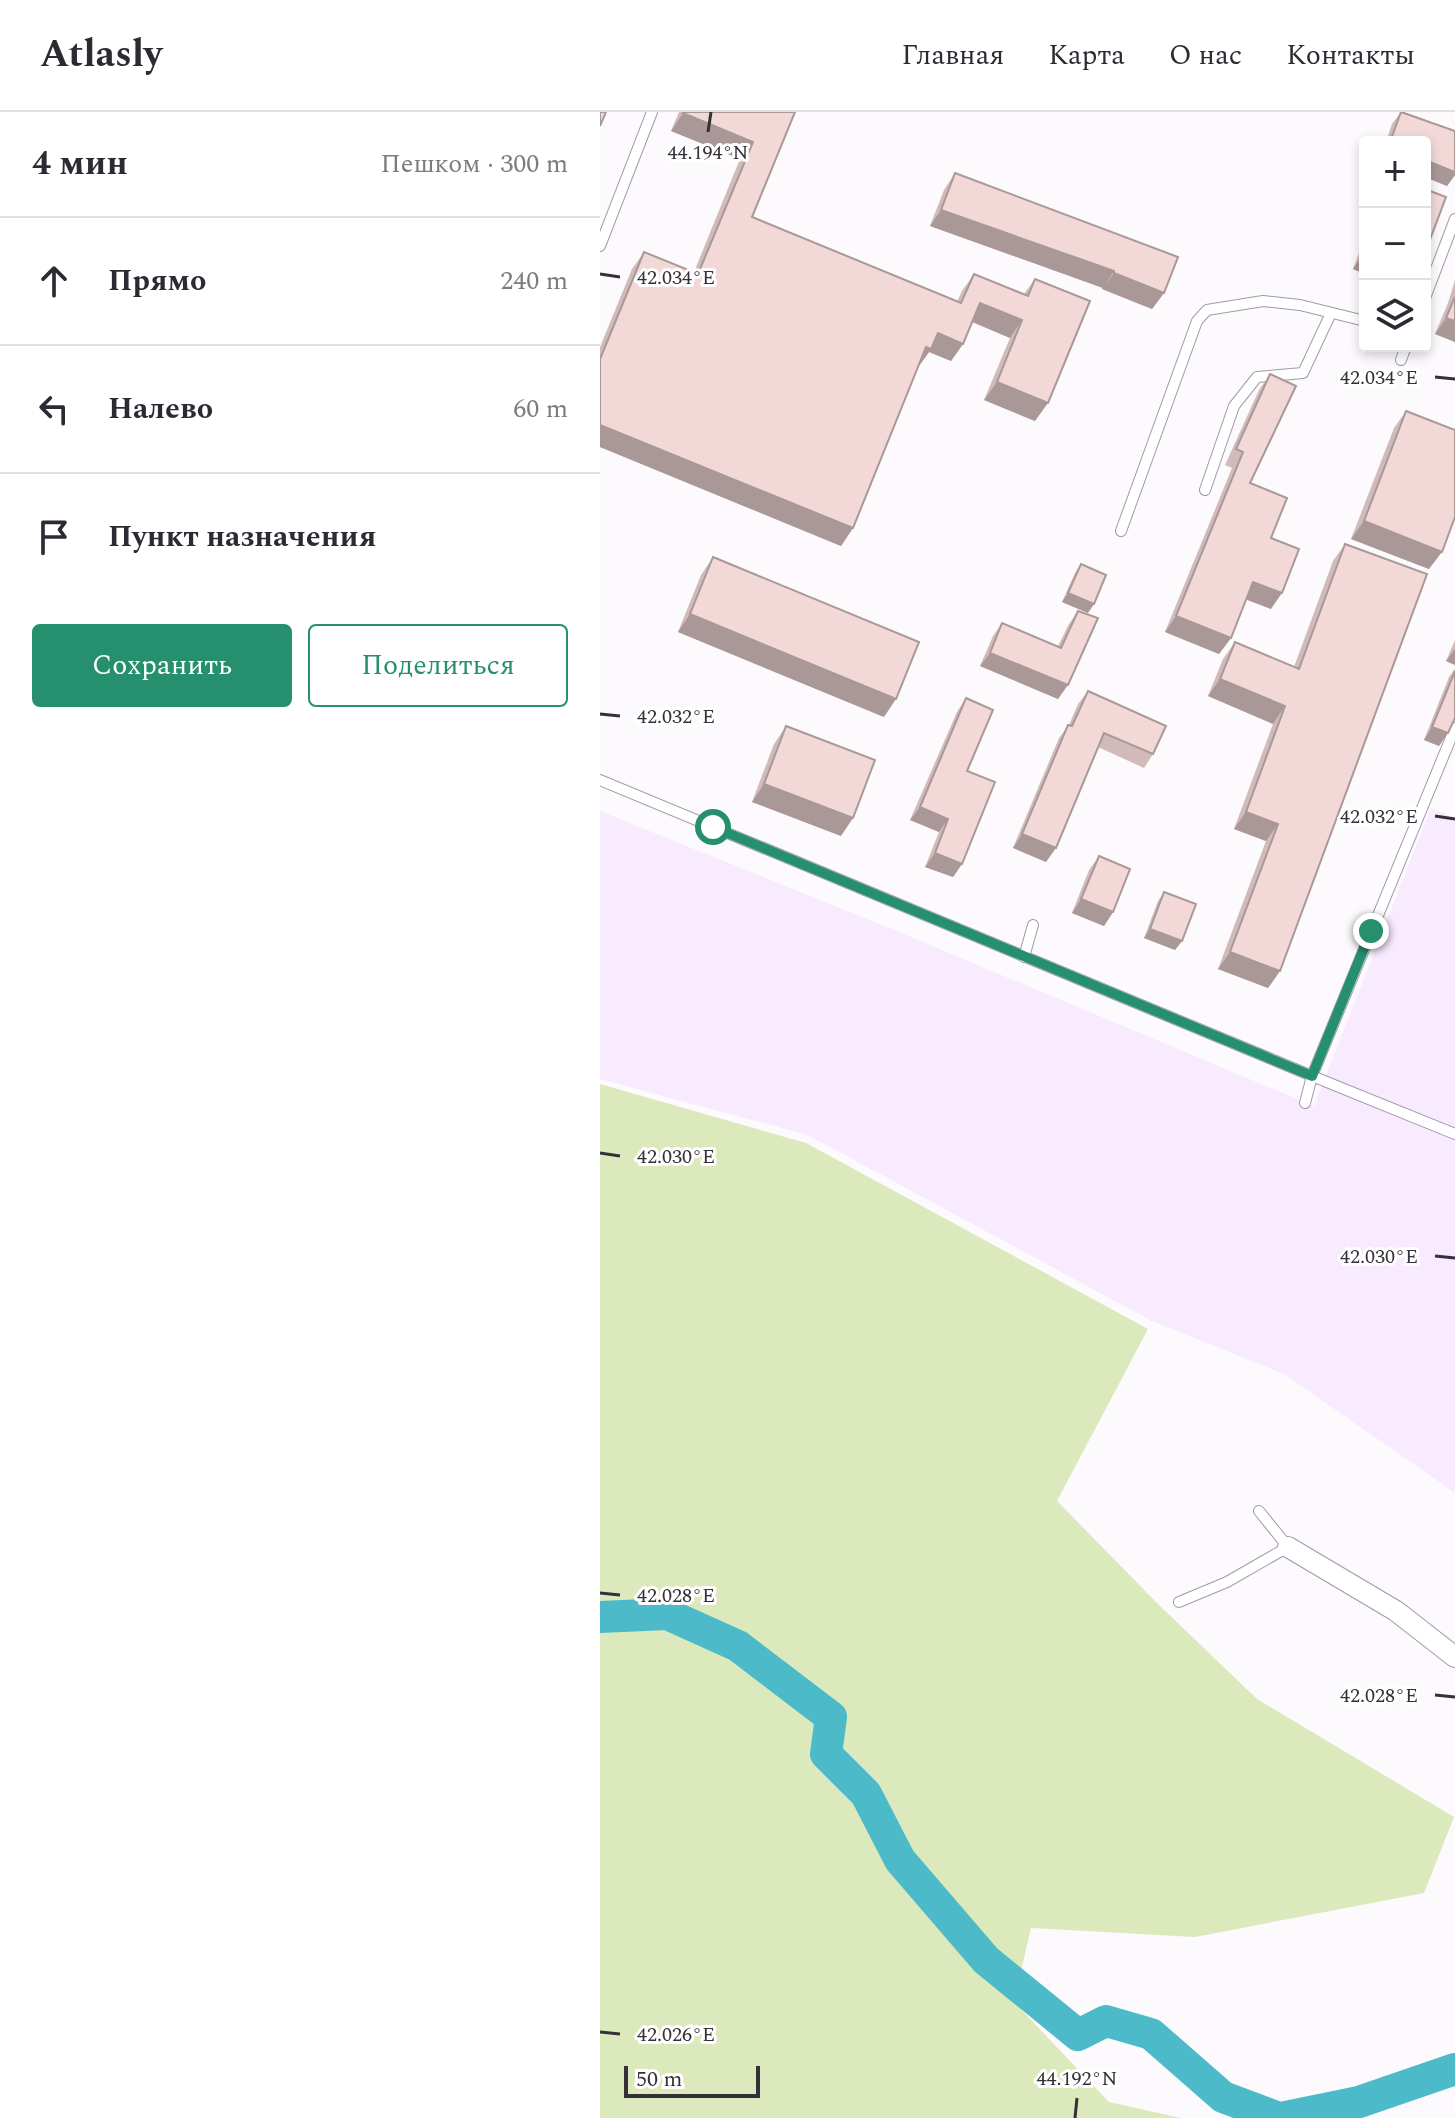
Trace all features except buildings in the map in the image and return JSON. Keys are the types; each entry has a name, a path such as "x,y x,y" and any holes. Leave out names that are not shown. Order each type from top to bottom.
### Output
{"street":[{"path":"1288,1547 1396,1611 1455,1657"}],"lane":[{"path":"600,246 652,112"},
{"path":"1431,282 1455,219"},
{"path":"1121,531 1197,321 1207,310 1263,301 1300,305 1359,320"},
{"path":"1205,490 1234,406 1257,377 1303,373 1331,313"},
{"path":"1401,360 1404,352"},
{"path":"1305,1103 1312,1076 1455,728"},
{"path":"600,780 1455,1134"},
{"path":"1024,957 1033,925"},
{"path":"1179,1602 1227,1582 1288,1547 1259,1511"}],"shaded area":[{"path":"1431,808 1455,818 1455,1493 1284,1374 1152,1321 808,1135 600,1079 600,811 1314,1106"}],"green space":[{"path":"600,1084 806,1143 1148,1329 1057,1501 1257,1699 1454,1817 1424,1893 1195,1937 1031,1928 1014,2002 1109,2102 1181,2118 600,2118"}],"waterway":[{"path":"600,1617 667,1614 738,1646 831,1717 826,1754 866,1794 900,1860 986,1960 1078,2035 1106,2021 1151,2034 1223,2097 1279,2118"},
{"path":"1281,2118 1359,2102 1455,2069"}],"route":[{"path":"713,827 1312,1076 1371,931"}]}
